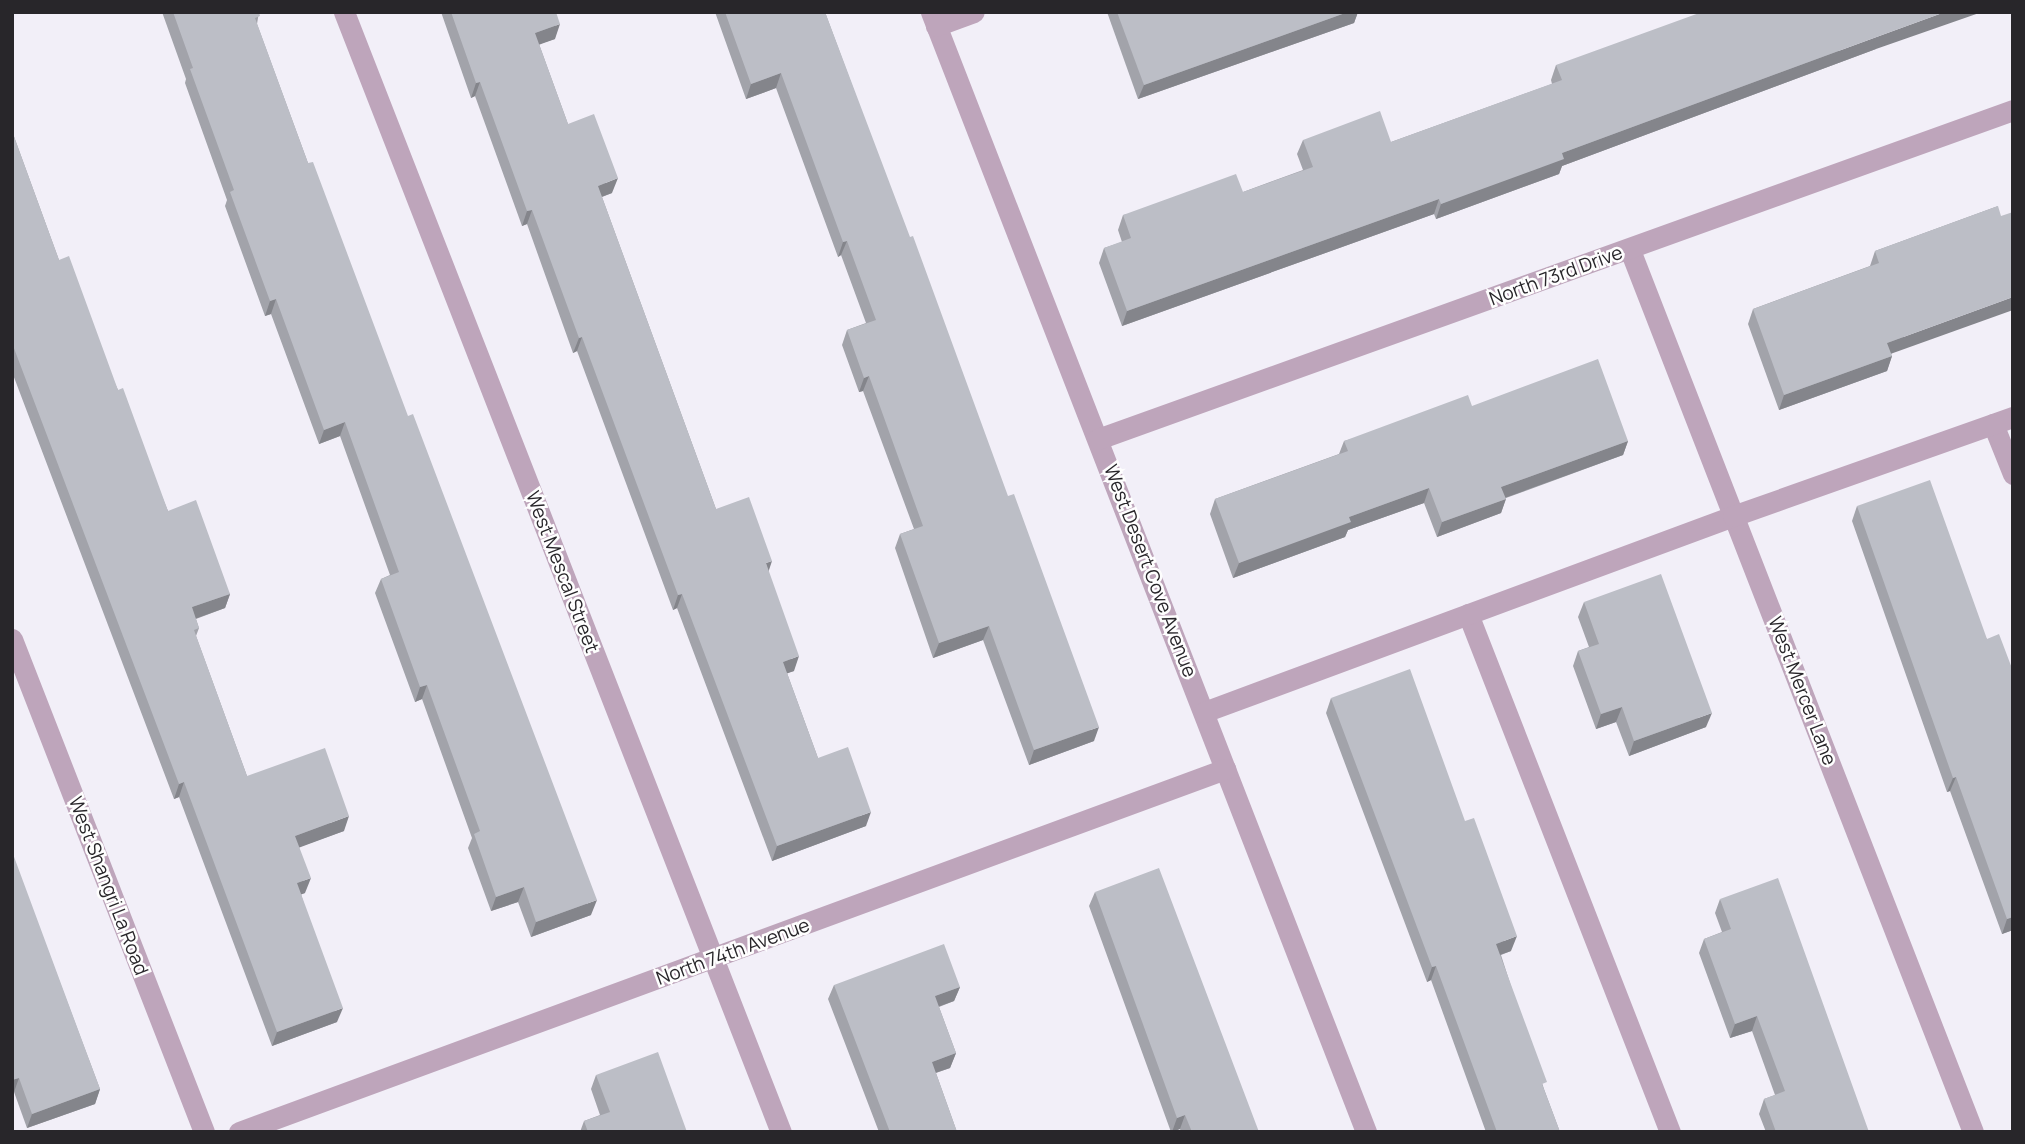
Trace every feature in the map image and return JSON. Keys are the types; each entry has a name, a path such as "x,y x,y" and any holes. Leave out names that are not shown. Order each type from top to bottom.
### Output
{"street":[{"name":"West Mescal Street","path":"344,12 780,1132"},
{"path":"933,19 974,12"},
{"name":"West Desert Cove Avenue","path":"933,19 1205,712 1366,1132"},
{"name":"North 73rd Drive","path":"1098,439 1630,250 2013,110"},
{"name":"West Mercer Lane","path":"1630,250 1973,1132"},
{"path":"1205,712 1733,516 2003,421 2013,474"},
{"path":"1468,614 1670,1132"},
{"name":"West Shangri La Road","path":"12,639 204,1132"},
{"name":"North 74th Avenue","path":"239,1132 713,960 1225,769"}],"building":[{"path":"173,12 259,12 260,16 255,18 308,163 313,162 408,416 413,414 597,900 536,922 524,887 496,897 474,834 480,831 427,685 420,687 381,579 399,572 345,422 324,430 276,299 270,301 230,192 234,190 190,69 193,68"},
{"path":"451,12 556,12 560,24 535,33 568,124 594,114 618,178 598,186 716,509 749,497 772,561 766,563 799,656 783,662 818,758 848,747 871,812 777,846 682,594 678,595 582,337 579,338 532,210 527,211 480,82 476,83"},
{"path":"725,12 825,12 910,237 913,236 1008,496 1014,494 1099,727 1034,750 989,626 939,643 900,534 923,526 869,376 864,378 847,330 876,320 847,241 843,242 781,73 751,84"},
{"path":"1117,12 1348,12 1144,85"},
{"path":"1702,12 1945,12 1562,153 1564,159 1441,204 1439,199 1127,311 1104,248 1131,238 1123,215 1236,174 1243,192 1313,167 1303,140 1380,111 1391,142 1562,80 1556,65"},
{"path":"12,131 59,260 69,256 118,390 123,388 168,511 196,500 230,594 192,607 199,628 194,630 247,776 325,748 349,816 295,836 311,878 297,883 343,1008 277,1032 184,782 179,784 12,343"},
{"path":"1998,206 2001,216 2013,212 2013,297 1887,343 1892,356 1784,395 1753,309 1879,263 1875,251"},
{"path":"1598,359 1628,441 1501,487 1506,499 1442,522 1429,488 1349,517 1351,522 1239,563 1215,499 1348,451 1344,441 1468,395 1472,406"},
{"path":"1930,480 1987,639 1999,634 2013,671 2013,917 2007,919 1956,777 1953,778 1857,506"},
{"path":"1661,574 1712,713 1634,741 1622,707 1601,714 1578,651 1599,644 1584,602"},
{"path":"1410,669 1465,821 1474,818 1517,936 1496,944 1547,1082 1542,1084 1560,1132 1497,1132 1436,966 1432,967 1331,698"},
{"path":"13,854 100,1089 32,1114 19,1078 12,1080"},
{"path":"1159,868 1259,1132 1192,1132 1185,1115 1177,1118 1095,892"},
{"path":"1778,878 1869,1132 1776,1132 1764,1099 1785,1091 1757,1016 1735,1024 1704,939 1731,929 1720,899"},
{"path":"944,944 960,987 935,996 956,1053 932,1062 957,1132 890,1132 834,985"},
{"path":"658,1052 687,1132 588,1132 584,1121 610,1112 596,1075"}]}
